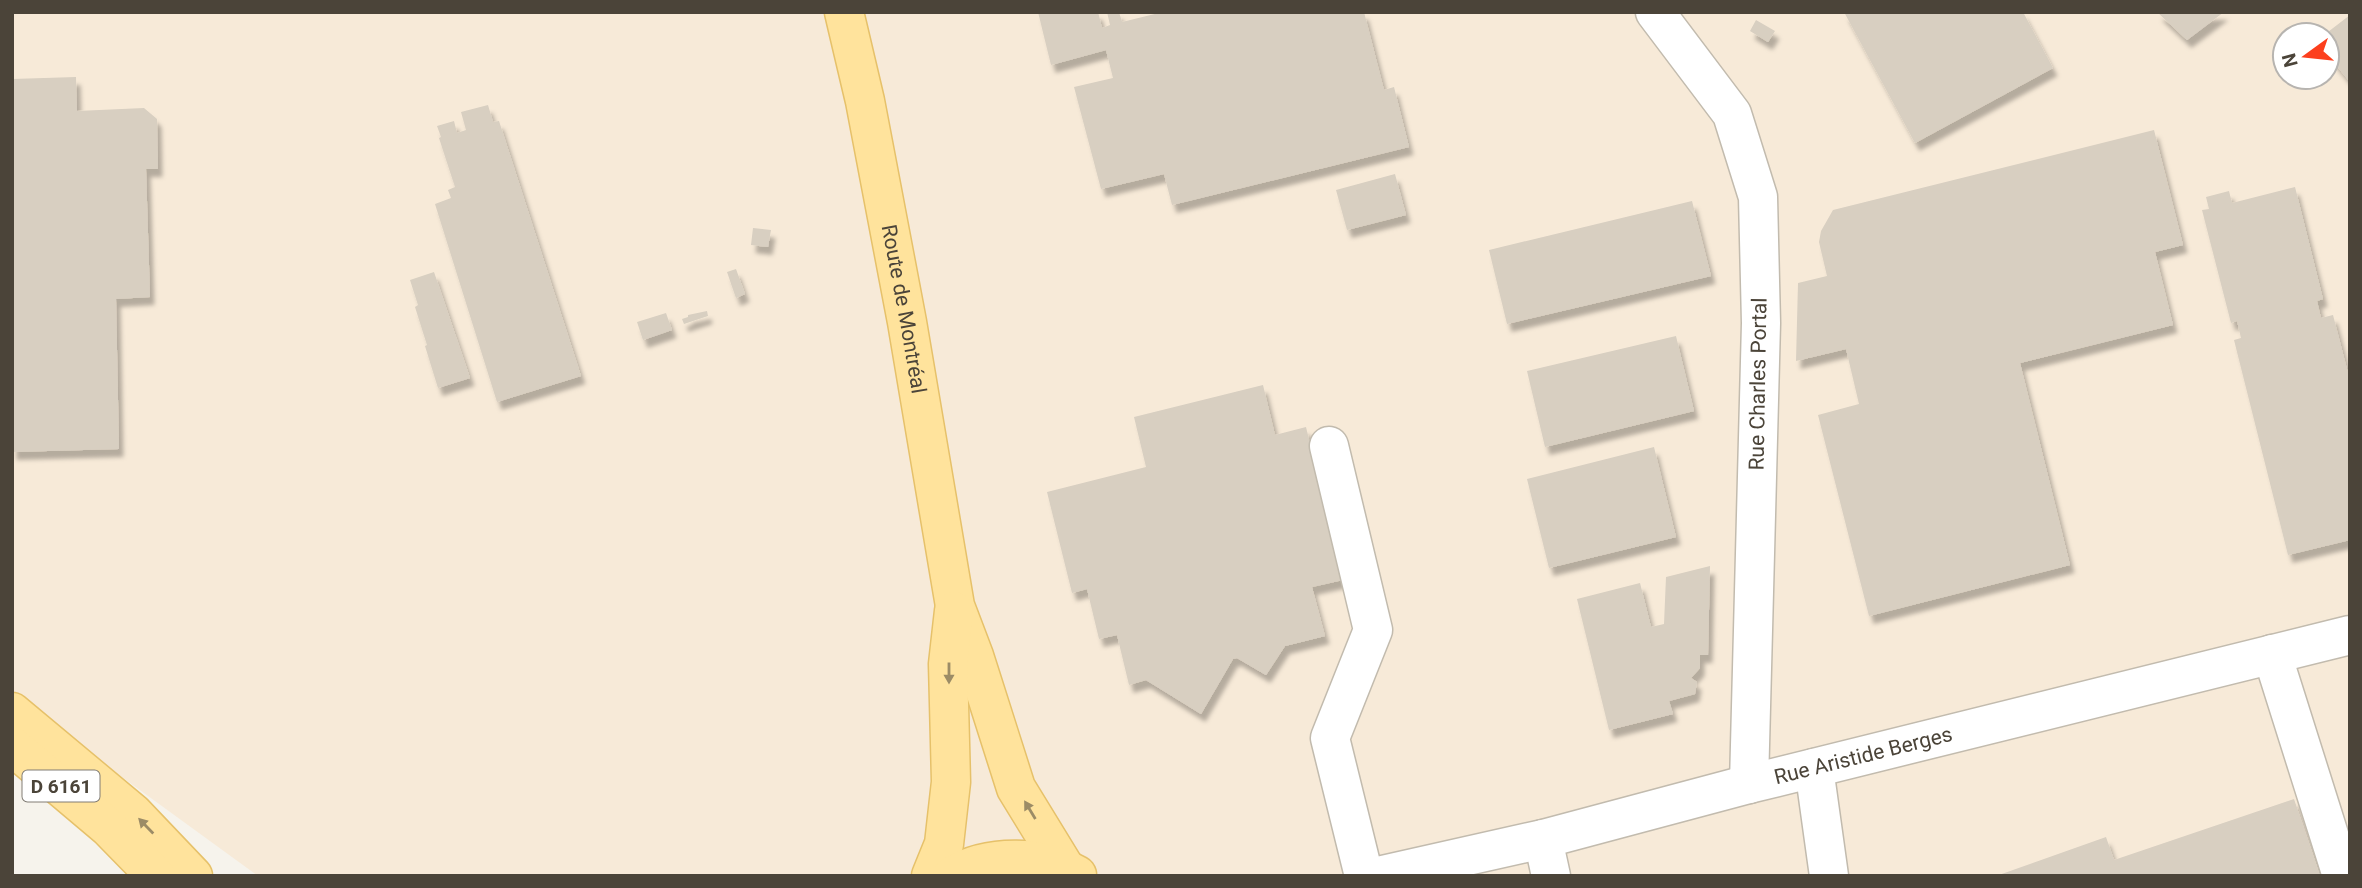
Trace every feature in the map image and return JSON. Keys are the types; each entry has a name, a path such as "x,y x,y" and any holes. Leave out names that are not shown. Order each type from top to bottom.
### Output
{"main road":[{"name":"Route de Montréal","path":"844,12 866,101 905,309 955,606 974,656 1016,788 1072,872"},
{"name":"Route de Montréal","path":"931,876 944,844 951,782 948,664 955,606"},
{"path":"12,712 133,813 193,876"},
{"name":"D 6161","path":"12,749 47,774 108,827 156,876"},
{"path":"952,876 966,867 1016,858 1072,872"}],"street":[{"name":"Rue Charles Portal","path":"1655,12 1732,114 1758,197 1761,323 1749,784"},
{"path":"1328,446 1373,630 1330,738 1364,876"},
{"name":"Rue Aristide Berges","path":"1378,876 1458,867 1543,839 1749,784 2350,635"},
{"path":"2272,654 2342,876"},
{"path":"1814,768 1829,876"},
{"path":"1543,839 1551,876"}],"shaded area":[{"path":"12,12 2350,12 2350,876 258,876 12,697"}],"building":[{"path":"1038,12 1098,12 1102,28 1110,25 1107,12 1119,12 1122,22 1163,12 1364,12 1384,90 1394,87 1409,147 1172,205 1164,174 1101,189 1074,87 1113,78 1106,50 1051,65"},
{"path":"1844,12 2023,12 2053,68 1915,143"},
{"path":"2157,12 2224,12 2187,40"},
{"path":"2350,15 2350,82 2341,71 2341,22"},
{"path":"1756,20 1775,31 1768,42 1750,31"},
{"path":"76,77 77,111 144,108 157,119 158,169 146,169 150,297 116,299 119,449 12,452 12,79"},
{"path":"488,105 493,122 499,121 581,376 497,402 435,204 451,198 448,190 455,187 437,126 454,121 457,133 466,130 461,112"},
{"path":"2154,130 2183,245 2155,252 2173,325 2020,363 2070,565 1869,616 1818,415 1859,404 1846,349 1796,361 1798,283 1827,276 1819,242 1821,231 1833,210"},
{"path":"1395,174 1406,215 1347,230 1336,190"},
{"path":"2295,187 2323,299 2317,301 2321,318 2333,315 2350,381 2350,540 2288,555 2234,340 2241,338 2237,321 2231,323 2202,210 2209,209 2206,197 2229,191 2232,203"},
{"path":"1692,201 1711,276 1507,324 1489,250"},
{"path":"753,228 771,230 768,247 751,245"},
{"path":"736,269 745,294 736,298 727,272"},
{"path":"434,272 470,378 438,388 410,280"},
{"path":"707,311 708,316 684,324 682,319 688,315"},
{"path":"666,313 672,330 643,340 637,322"},
{"path":"1676,336 1694,411 1545,447 1527,371"},
{"path":"1263,385 1275,435 1306,427 1343,580 1312,587 1325,636 1285,646 1266,675 1237,658 1233,659 1201,714 1146,680 1129,685 1117,635 1099,639 1087,589 1072,593 1047,492 1146,467 1134,417"},
{"path":"1654,447 1676,537 1549,568 1527,479"},
{"path":"1710,566 1708,655 1700,655 1700,668 1691,678 1697,682 1695,694 1669,701 1673,714 1609,730 1577,599 1640,583 1651,627 1664,624 1666,577"},
{"path":"2294,799 2320,876 1996,876 2106,837 2114,860"}]}
